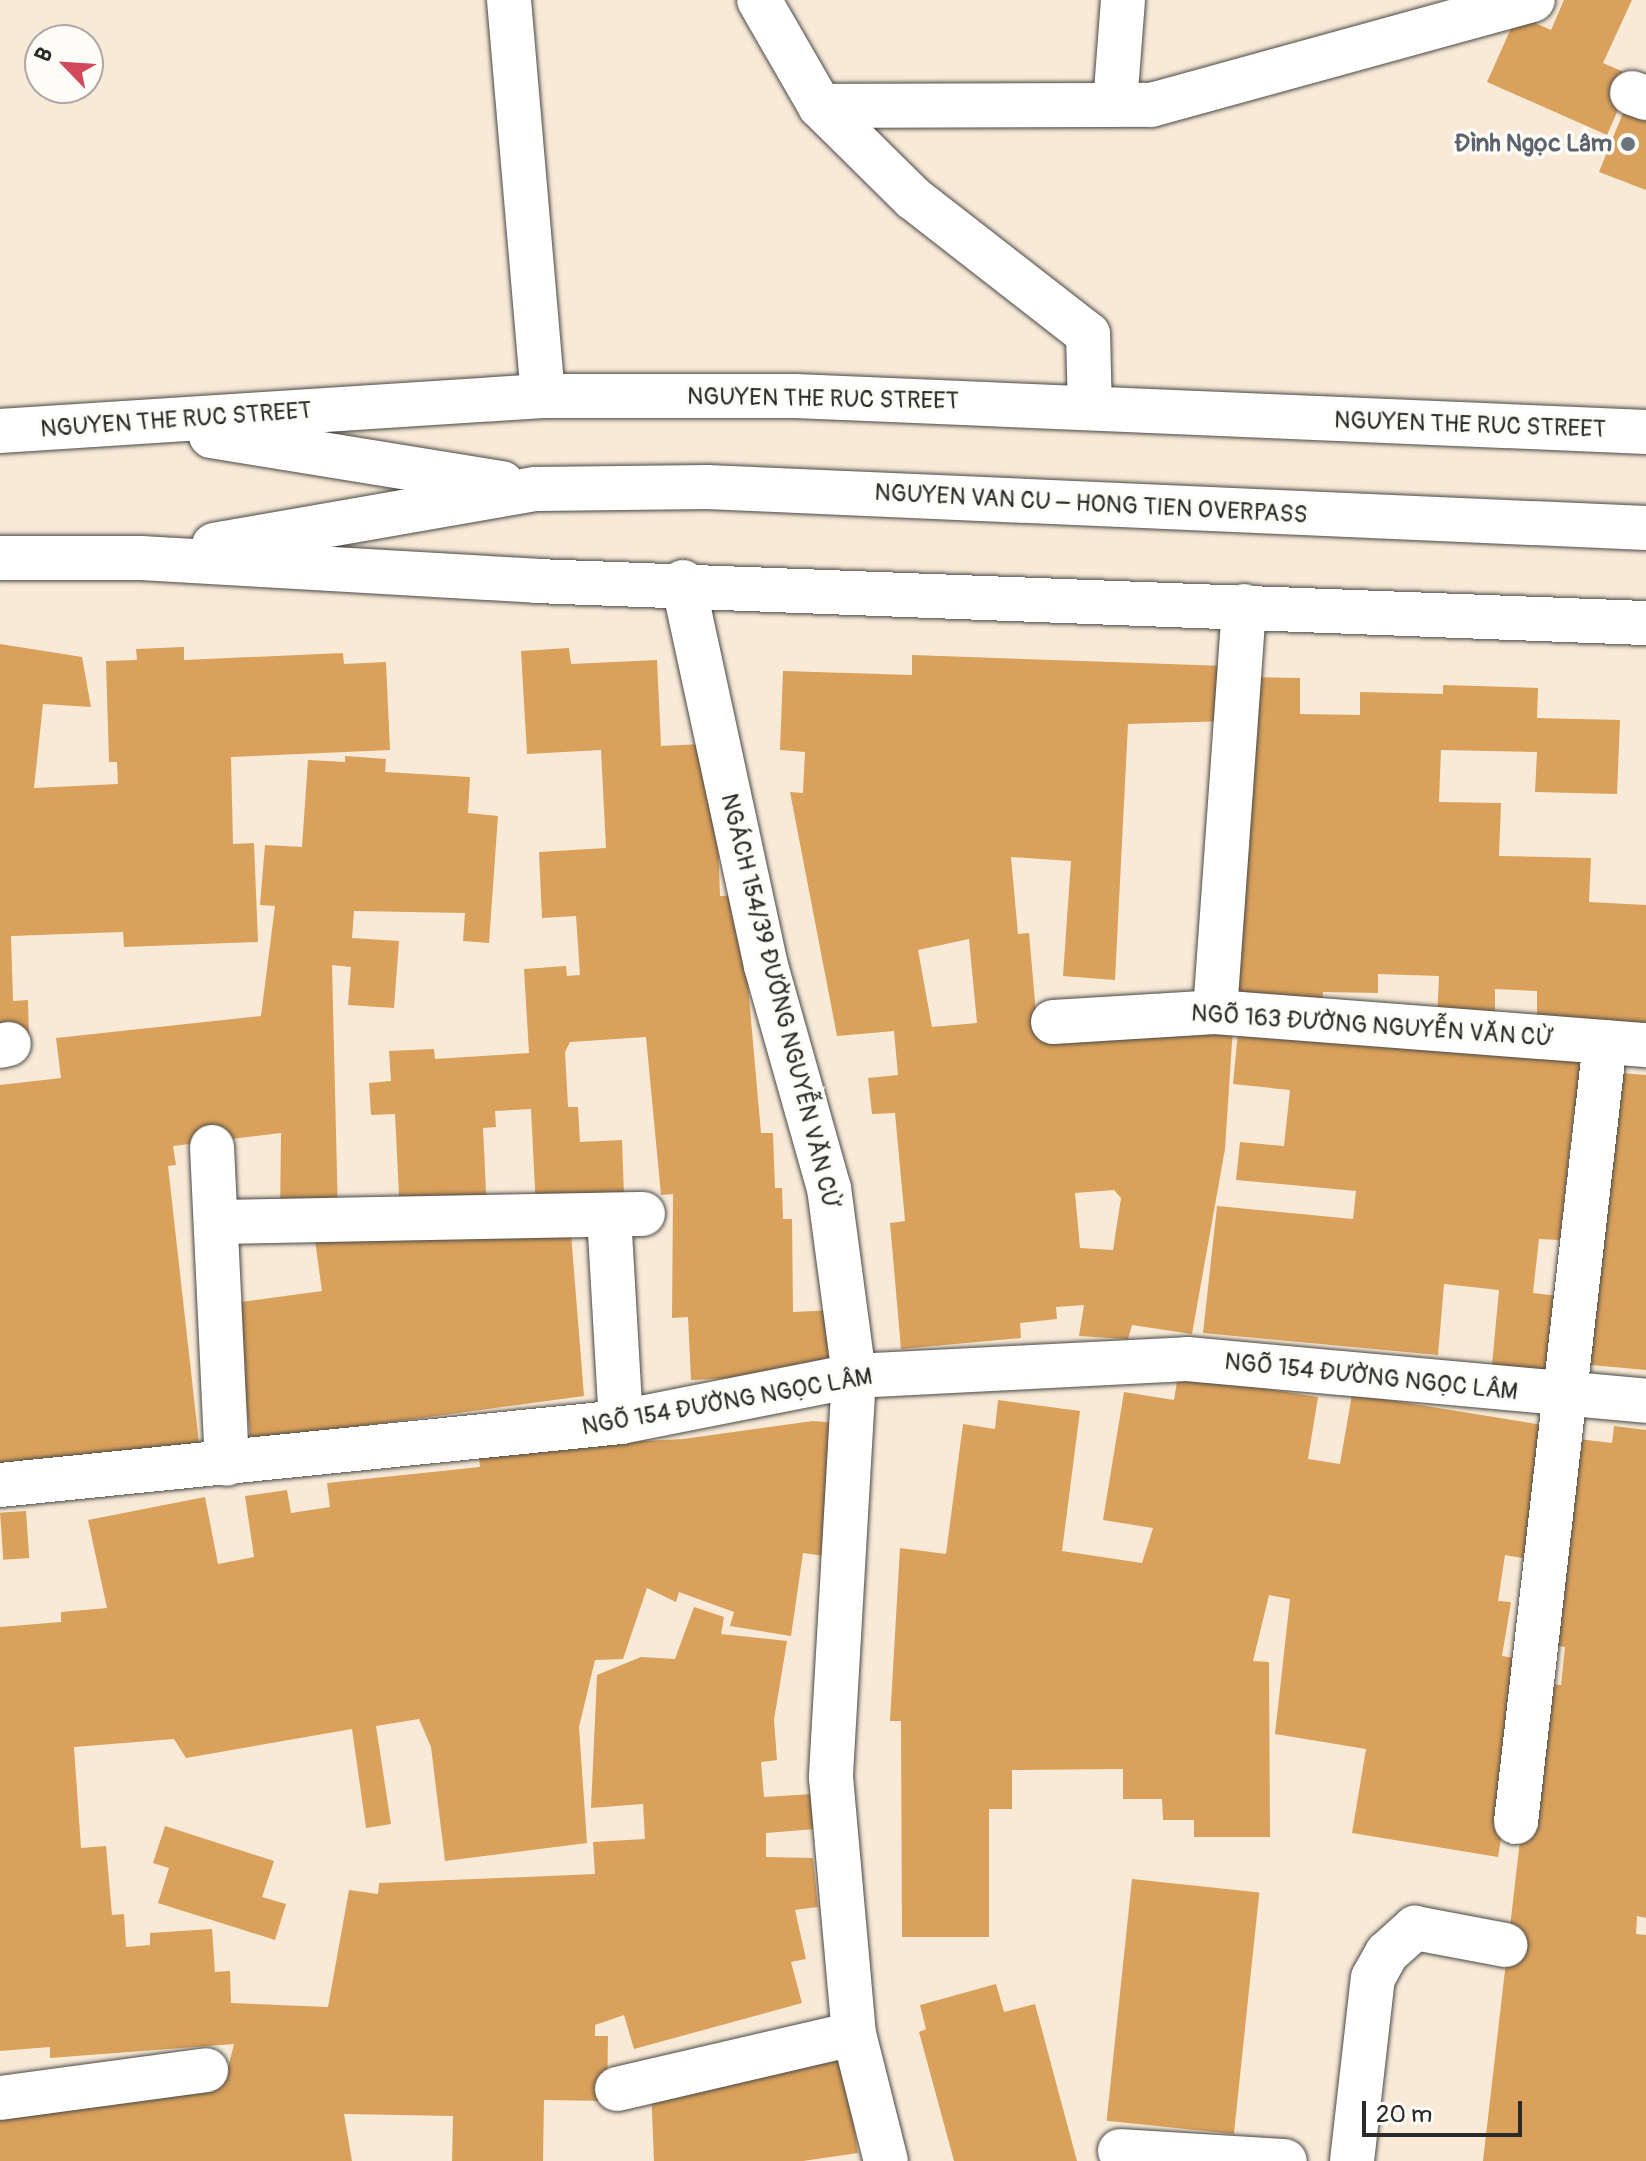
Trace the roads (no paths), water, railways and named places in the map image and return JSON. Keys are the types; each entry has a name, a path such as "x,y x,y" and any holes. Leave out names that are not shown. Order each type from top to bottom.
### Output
{"street":[{"path":"509,0 543,396"},
{"path":"759,0 820,106 913,198 1088,334 1090,408"},
{"path":"1115,104 1123,0"},
{"path":"820,106 1151,105 1533,0"},
{"name":"NGUYEN THE RUC STREET","path":"0,431 543,396 795,396 1646,432"},
{"path":"137,424 536,489"},
{"name":"NGUYEN VAN CU – HONG TIEN OVERPASS","path":"536,489 707,487 1646,528"},
{"path":"141,558 536,489"},
{"path":"0,558 141,558 536,581 683,582 1646,623"},
{"name":"NGÁCH 154/39 ĐƯỜNG NGUYỄN VĂN CỪ","path":"683,582 766,966 829,1188 854,1376 831,1777 854,2034 886,2161"},
{"path":"1215,1012 1244,606"},
{"name":"NGÕ 163 ĐƯỜNG NGUYỄN VĂN CỪ","path":"1053,1022 1215,1012 1626,1044"},
{"path":"1516,1822 1565,1396 1626,1044"},
{"path":"212,1147 227,1464"},
{"path":"216,1222 626,1215 621,1422"},
{"name":"NGÕ 154 ĐƯỜNG NGỌC LÂM","path":"0,1485 621,1422 854,1376 1187,1359 1565,1396 1646,1401"},
{"path":"1352,2161 1373,1978 1387,1953 1415,1928 1505,1945"},
{"path":"617,2089 854,2034"},
{"path":"0,2098 206,2070"},
{"path":"1120,2151 1285,2161"}],"place":[{"name":"Đình Ngọc Lâm","path":"1628,144"}]}
